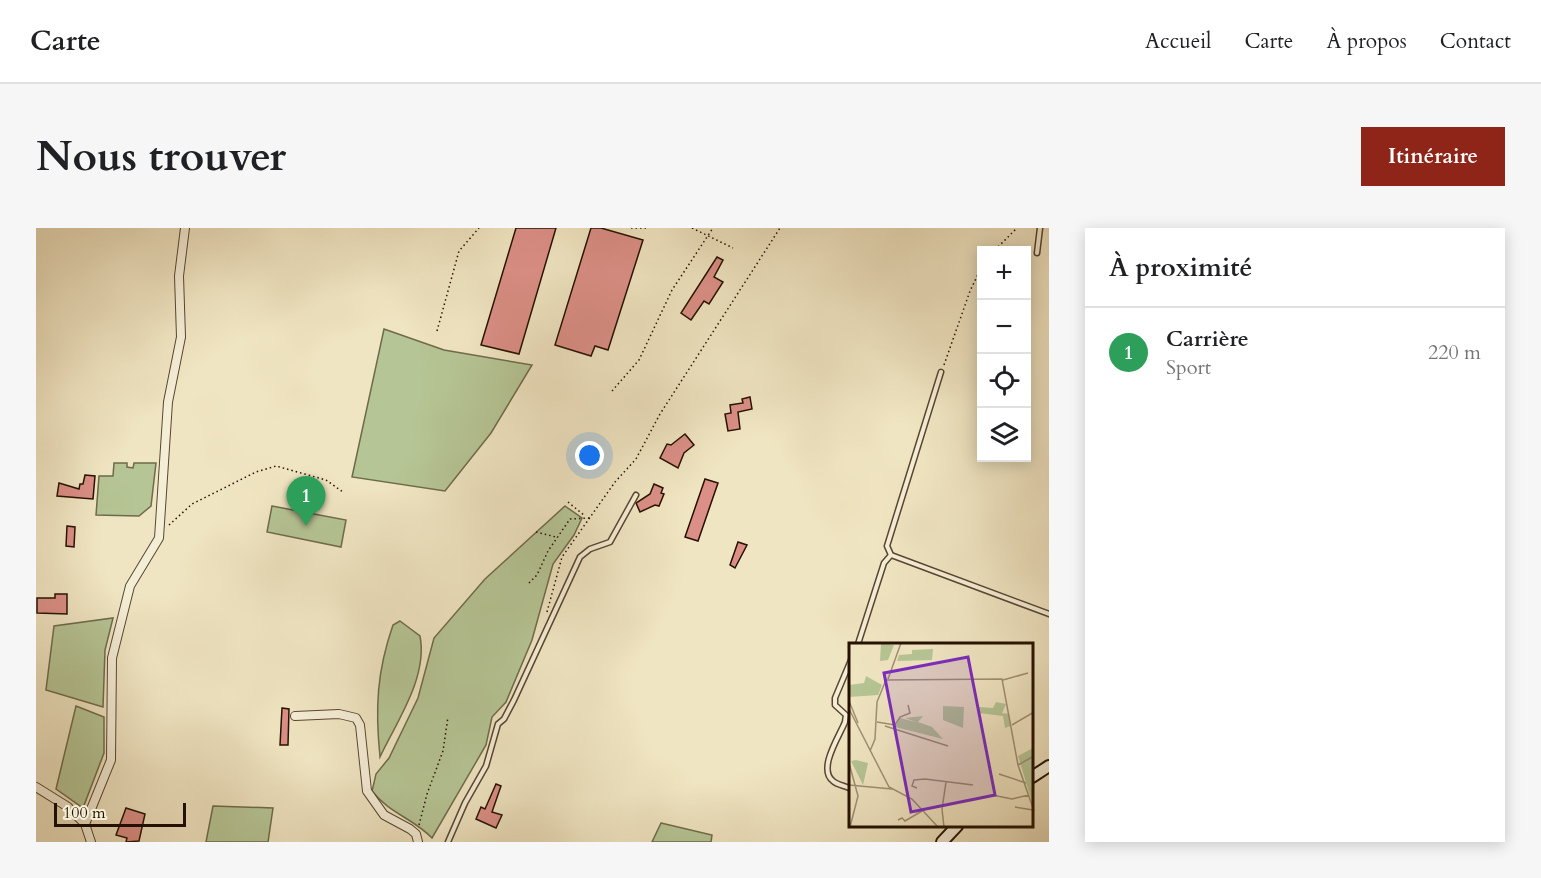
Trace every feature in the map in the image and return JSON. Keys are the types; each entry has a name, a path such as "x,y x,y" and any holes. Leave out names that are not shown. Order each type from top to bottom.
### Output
{"main road":[{"path":"1034,776 1049,766"},
{"path":"942,842 955,827"}],"street":[{"path":"85,824 111,760 112,658 130,586 159,538 168,402 181,337 179,276 186,228"},
{"path":"295,716 339,714 356,718 360,725 367,791 384,815 417,838"},
{"path":"36,787 68,807 85,824 91,842"}],"lane":[{"path":"1037,252 1040,228"},
{"path":"941,372 887,546 891,555 1049,614"},
{"path":"448,842 465,803 486,766 498,724 504,719 514,700 580,557 590,549 610,542 636,495"},
{"path":"858,643 884,563 891,555"},
{"path":"849,665 835,698 835,705 846,715 845,722 827,764 827,773 832,781 849,788"}],"path":[{"path":"437,331 459,251 479,228"},
{"path":"631,228 647,228"},
{"path":"692,228 733,248"},
{"path":"612,391 639,360 672,290 713,228"},
{"path":"545,619 562,558 615,482 636,459 666,405 780,228"},
{"path":"999,246 1017,228"},
{"path":"941,372 977,276"},
{"path":"160,531 185,513 192,504 256,472 276,466 326,480 343,492"},
{"path":"568,502 585,517"},
{"path":"530,583 537,575 556,537 570,519 591,518"},
{"path":"536,532 556,537"},
{"path":"417,838 427,794 443,751 448,717"}],"green space":[{"path":"384,329 444,350 532,365 491,433 445,491 352,477"},
{"path":"114,463 127,463 127,467 133,468 134,463 156,463 151,506 139,516 96,515 99,476 113,476"},
{"path":"272,506 346,520 341,547 267,532"},
{"path":"565,506 582,518 574,535 553,564 532,640 506,702 492,717 486,745 432,838 386,805 372,791 376,774 389,758 418,698 434,638 485,579"},
{"path":"113,618 105,650 103,707 46,690 54,626"},
{"path":"400,621 420,636 420,667 402,714 380,757 378,706 381,674 393,625"},
{"path":"76,706 104,717 104,753 83,808 56,789"},
{"path":"213,806 273,808 268,842 206,842"},
{"path":"661,823 712,835 711,842 652,842"}],"building":[{"path":"516,228 556,228 519,354 481,345"},
{"path":"591,228 601,228 643,240 608,350 595,346 591,356 555,345"},
{"path":"717,257 723,260 714,277 723,282 709,304 704,301 691,320 681,313"},
{"path":"750,397 752,409 738,412 740,429 728,431 725,414 731,413 730,405 743,403 742,399"},
{"path":"685,434 694,445 684,453 678,468 660,458 667,444 671,445"},
{"path":"85,475 95,476 93,499 57,496 59,483 79,489"},
{"path":"705,479 718,483 698,541 685,537"},
{"path":"654,484 663,488 661,493 664,494 659,506 655,505 640,512 636,503 650,494"},
{"path":"67,526 75,527 74,547 66,546"},
{"path":"738,542 747,545 735,568 730,565"},
{"path":"55,594 67,594 67,614 37,613 37,598 55,598"},
{"path":"282,708 289,709 288,745 280,745"},
{"path":"496,784 501,786 492,812 502,815 496,828 476,819 481,807 485,809"},
{"path":"126,808 145,814 139,841 126,842 127,838 116,835"}],"place":[{"name":"Carrière","path":"306,526"}]}
